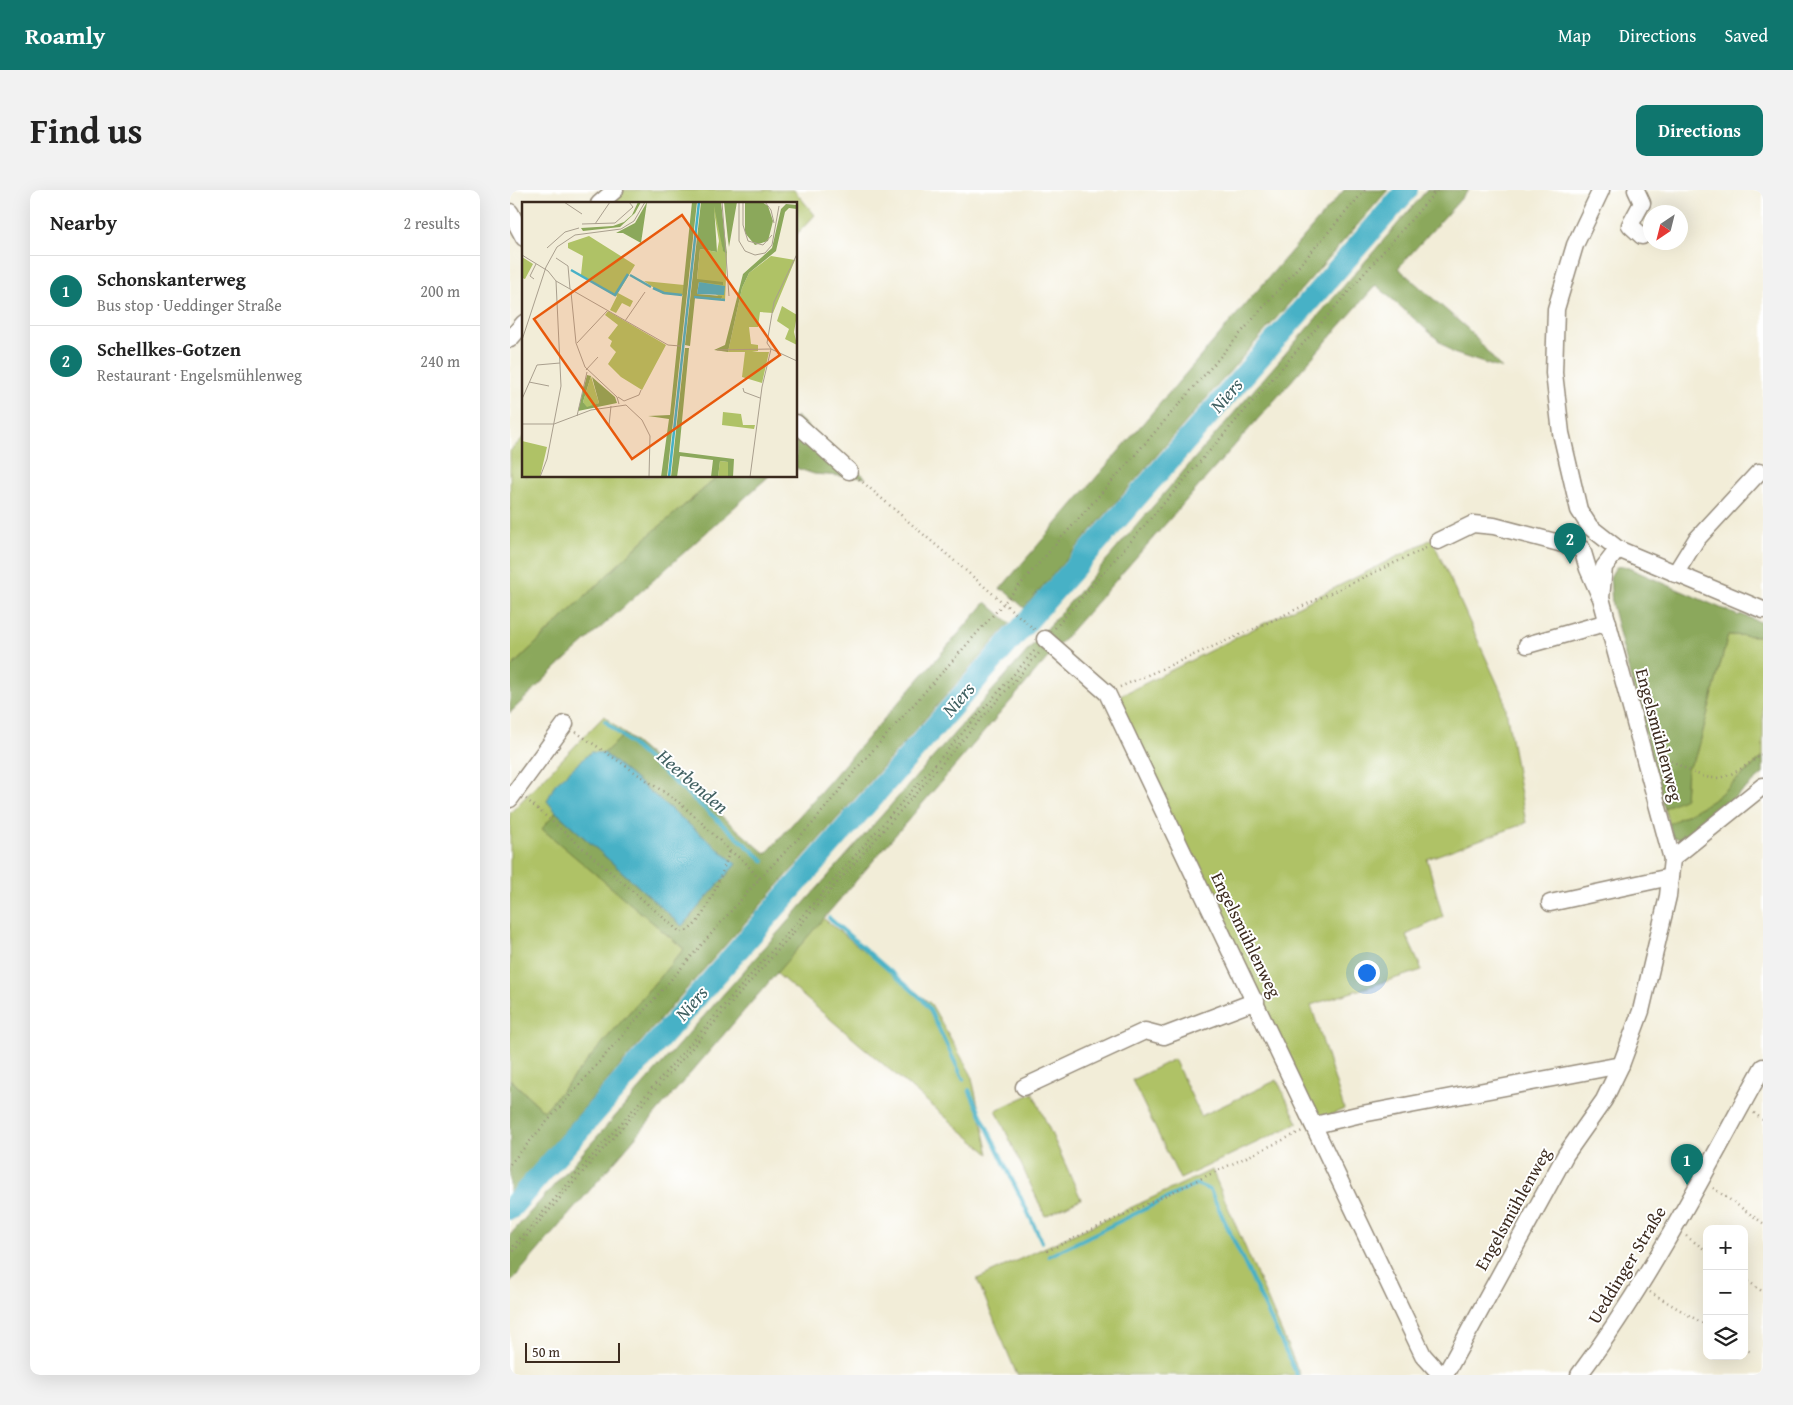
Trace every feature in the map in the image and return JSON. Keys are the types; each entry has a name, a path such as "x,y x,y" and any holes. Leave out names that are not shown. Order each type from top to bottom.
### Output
{"street":[{"path":"601,202 615,190"},
{"path":"1601,190 1575,245 1556,309 1554,372 1561,433 1579,510 1594,532 1618,549 1763,610"},
{"path":"1636,190 1642,202 1630,225 1642,236"},
{"path":"510,212 522,234"},
{"path":"510,339 522,325"},
{"path":"798,425 849,471"},
{"path":"1675,574 1696,540 1758,472"},
{"path":"1438,541 1473,524 1494,526 1582,549 1588,570 1601,598"},
{"name":"Engelsmühlenweg","path":"1445,1375 1566,1154 1604,1100 1621,1065 1641,1011 1668,896 1672,859 1601,598 1601,581 1604,567 1618,549"},
{"path":"1527,645 1608,622"},
{"path":"1043,637 1107,693"},
{"name":"Engelsmühlenweg","path":"1107,693 1424,1355 1440,1375"},
{"path":"513,794 564,724"},
{"path":"1672,859 1763,786"},
{"path":"1550,903 1670,877"},
{"path":"1024,1087 1145,1032 1164,1036 1256,1001"},
{"path":"1315,1125 1357,1115 1621,1065"},
{"name":"Ueddinger Straße","path":"1579,1375 1609,1335 1674,1227 1763,1067"}],"path":[{"path":"510,1164 759,879 813,823 859,766 1365,190"},
{"path":"510,1250 1043,637 1437,190"},
{"path":"849,471 1043,637"},
{"path":"1107,693 1177,660 1265,624 1438,541"},
{"path":"510,1255 1043,637"},
{"path":"564,724 661,788 699,820 730,851 745,862 759,879"},
{"path":"1641,744 1695,772 1713,778 1725,775 1763,754"},
{"path":"513,794 680,932 688,930 710,903 730,851"},
{"path":"1047,1251 1315,1125"},
{"path":"1695,1189 1712,1187 1763,1223"},
{"path":"1674,1227 1703,1248"},
{"path":"1748,1281 1763,1292"},
{"path":"1639,1285 1703,1324"}],"green space":[{"path":"624,190 794,190 815,215 798,233 798,202 610,202"},
{"path":"1344,190 1388,190 1024,608 1006,591 1000,589"},
{"path":"1427,190 1469,190 1398,268 1469,330 1502,369 1453,353 1376,285 1058,646 510,1283 510,1235 1045,631"},
{"path":"798,418 866,478 814,474 798,469"},
{"path":"522,439 522,478 717,478 647,537 510,668 510,451"},
{"path":"717,478 767,478 558,666 510,713 510,668 647,537"},
{"path":"1432,539 1504,698 1526,823 1427,859 1443,917 1406,935 1422,970 1311,1005 1344,1109 1309,1125 1116,698"},
{"path":"1624,566 1739,616 1740,614 1763,623 1763,636 1728,635 1697,754 1687,769 1685,798 1664,808 1612,605 1610,577 1616,567"},
{"path":"986,602 1010,623 677,1000 510,1194 510,1079 544,1111 684,949 542,829 556,812 682,926 736,864 604,753 625,734 766,854"},
{"path":"1728,635 1763,636 1763,757 1712,801 1669,824 1664,808 1685,797 1687,769 1697,754"},
{"path":"604,716 625,734 605,753 736,864 543,829 684,949 544,1111 510,1079 510,813"},
{"path":"1763,757 1763,774 1684,840 1673,837 1669,824 1712,801"},
{"path":"823,918 931,1004 971,1074 989,1154 776,973"},
{"path":"1174,1059 1201,1116 1277,1080 1298,1123 1180,1179 1132,1080"},
{"path":"1033,1093 1081,1199 1045,1216 996,1110"},
{"path":"1212,1170 1300,1375 1017,1375 977,1279"}],"water":[{"path":"591,752 604,753 736,864 682,926 556,812 547,801 555,784"}],"waterway":[{"name":"Niers","path":"510,1209 1407,190"},
{"name":"Heerbenden","path":"605,721 764,861"},
{"path":"829,918 922,999 929,1008 963,1079"},
{"path":"969,1090 1042,1242"},
{"path":"1049,1256 1196,1184 1210,1190 1297,1375"}],"place":[{"name":"Schellkes-Gotzen","path":"1570,564"},
{"name":"Schonskanterweg","path":"1687,1185"}]}
